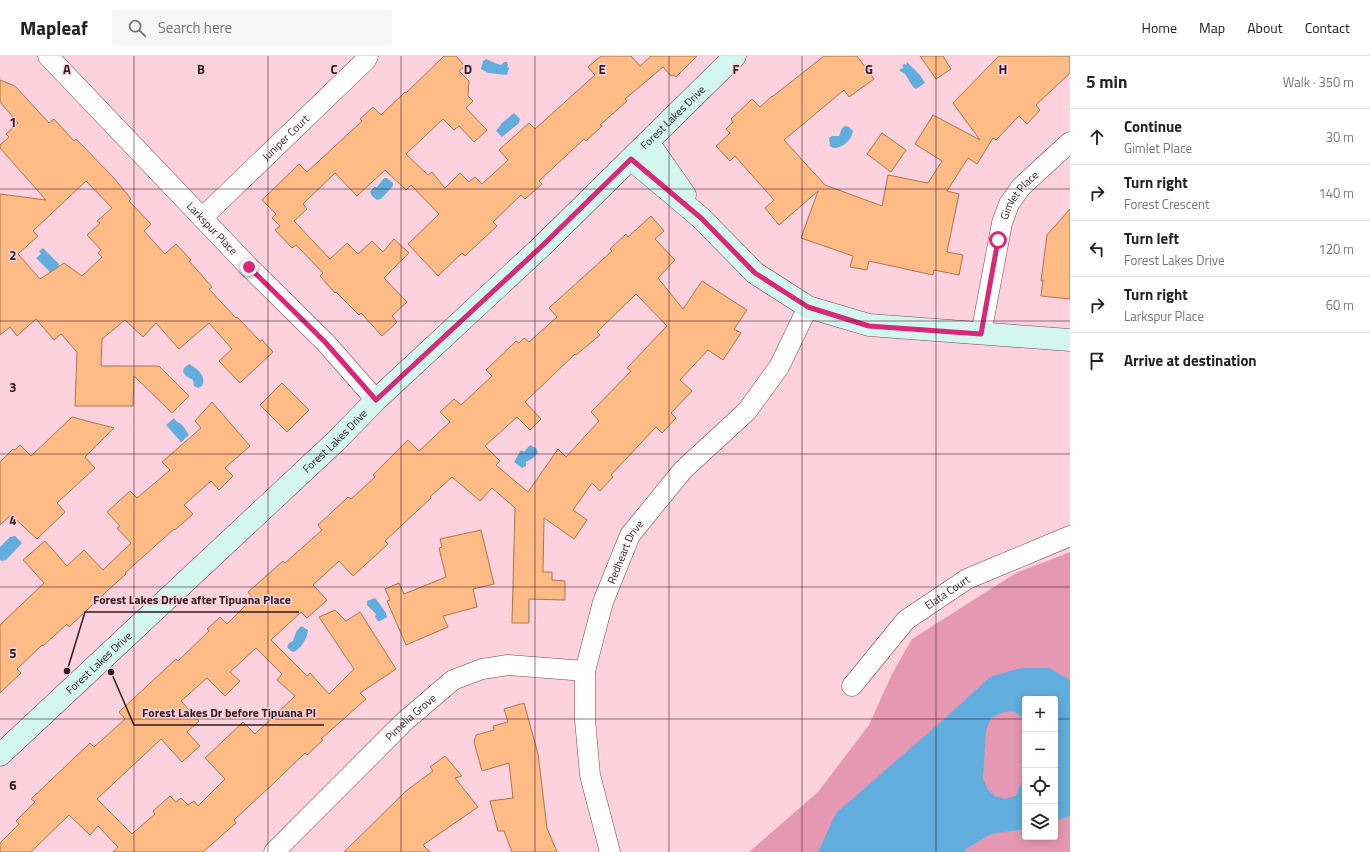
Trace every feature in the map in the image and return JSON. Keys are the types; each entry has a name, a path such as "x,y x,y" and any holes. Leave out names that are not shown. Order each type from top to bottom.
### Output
{"main road":[{"name":"Forest Lakes Drive","path":"0,755 336,440 376,400 543,245 735,56"},
{"path":"648,142 701,218"},
{"path":"631,159 701,218 755,273 808,307 869,326 1070,340"}],"street":[{"name":"Larkspur Place","path":"48,56 202,218 325,342 376,400"},
{"name":"Juniper Court","path":"202,218 366,60 368,56"},
{"name":"Gimlet Place","path":"981,334 1002,223 1008,204 1021,187 1070,142"},
{"name":"Redheart Drive","path":"610,852 590,775 585,720 585,671 603,602 630,535 683,470 747,410 780,367 808,307"},
{"name":"Elata Court","path":"852,686 906,620 967,579 1070,536"},
{"name":"Pimelia Grove","path":"274,852 405,721 453,680 482,669 508,665 585,671"}],"shaded area":[{"path":"1070,552 1070,852 749,852 818,792 869,725 892,674 912,639 1016,573"}],"water":[{"path":"486,59 501,65 504,62 507,62 507,67 509,68 507,75 488,73 481,69 483,61"},
{"path":"907,62 920,75 925,83 916,89 913,87 905,74 900,71 900,69 904,68 902,66 904,64 906,65"},
{"path":"514,113 520,119 519,123 502,137 496,131 502,123"},
{"path":"845,126 849,127 853,131 850,138 840,147 833,148 830,146 829,138 832,136 839,136 842,128"},
{"path":"384,178 387,178 393,183 393,186 381,199 377,200 370,192 374,187 377,187"},
{"path":"43,248 59,264 57,270 52,274 36,258 41,254 39,251"},
{"path":"189,364 201,373 203,382 202,386 198,388 194,386 193,380 186,376 183,372 184,368"},
{"path":"174,418 183,426 189,435 181,442 166,425"},
{"path":"530,445 536,448 538,453 526,462 526,466 522,468 514,462 521,450 524,452"},
{"path":"15,536 22,543 6,560 0,560 0,547 10,537"},
{"path":"375,598 386,613 387,617 380,621 378,621 375,617 376,614 367,605 367,601"},
{"path":"301,626 308,630 307,637 299,648 294,652 291,651 287,647 289,643 293,641 296,632"},
{"path":"1021,668 1049,668 1070,680 1070,816 1058,820 1058,696 1022,696 1022,717 1017,713 1005,712 991,718 986,730 983,779 988,790 995,796 1006,799 1016,796 1022,781 1022,829 991,834 966,849 965,852 818,852 836,813 990,677"}],"building":[{"path":"444,56 456,56 465,66 459,71 469,81 468,96 473,101 466,108 487,130 474,142 459,126 454,130 443,119 406,154 428,175 432,172 445,188 460,173 469,182 475,177 482,184 508,160 499,150 529,123 535,129 595,75 588,67 601,56 631,56 640,66 651,56 697,56 676,77 673,75 671,76 663,67 625,99 627,101 600,125 602,126 586,141 584,139 539,181 542,184 525,199 521,195 493,222 497,226 465,256 462,253 438,276 408,244 439,214 411,185 406,190 385,170 357,196 335,173 303,204 307,209 294,221 330,259 347,243 358,254 372,241 383,252 394,239 409,253 384,278 407,302 392,316 397,322 382,336 361,313 359,315 336,292 335,293 320,276 323,273 296,245 292,248 275,230 280,226 272,218 276,214 262,200 299,164 307,172 362,121 360,119 373,107 381,115"},
{"path":"824,56 857,56 874,79 849,97 844,90 784,140 825,185 882,206 888,175 928,183 942,161 915,144 933,115 980,140 953,103 999,56 1070,56 1070,73 1036,105 1040,110 1027,124 1019,116 996,140 993,138 977,164 968,158 947,191 959,194 947,252 963,255 959,275 934,270 933,275 869,261 867,270 850,267 853,256 801,238 818,191 779,225 765,208 774,200 735,156 730,161 716,146 730,133 726,129 733,122 731,119 752,99 760,107"},
{"path":"920,56 943,56 951,69 936,79"},
{"path":"0,80 15,86 49,123 54,119 74,141 76,139 114,178 131,199 129,201 151,224 144,231 165,254 176,244 191,260 189,261 212,287 209,289 236,318 237,317 273,352 240,383 219,361 232,349 209,323 179,349 156,323 143,337 125,320 102,339 101,366 159,366 189,396 172,413 134,376 133,406 75,406 77,352 61,334 54,340 36,319 17,336 10,327 0,335 0,194 46,200 0,148 0,145 9,137 6,134 18,123 0,102","holes":["86,181 112,208 97,221 100,223 87,235 101,250 98,253 102,257 82,276 64,263 40,279 18,254 38,236 33,231"]},
{"path":"882,133 906,150 891,172 867,154"},
{"path":"1070,209 1070,299 1041,296 1043,280 1041,281 1047,235"},
{"path":"651,216 664,231 655,239 675,260 658,278 683,309 702,281 747,310 734,329 741,333 723,360 708,350 680,380 692,391 671,413 676,418 662,433 656,427 611,475 613,477 600,491 592,483 573,510 587,520 574,539 544,518 543,572 552,572 552,580 565,581 565,600 529,599 529,623 512,623 515,508 492,488 480,501 452,477 385,541 388,544 353,576 339,561 313,585 327,600 307,618 301,612 271,640 307,676 310,673 329,694 354,669 319,617 335,610 346,621 360,612 396,669 360,693 366,699 321,739 323,740 307,755 305,753 234,820 236,823 203,852 113,852 118,847 98,826 90,835 69,815 31,852 0,852 0,843 19,824 16,821 35,802 31,799 90,743 94,747 125,719 119,712 176,659 178,661 209,631 207,629 220,617 227,624 253,598 248,592 283,561 285,563 322,530 318,525 348,497 351,499 375,477 373,475 408,440 419,451 450,422 440,412 454,399 461,405 492,376 486,370 516,341 519,343 524,338 529,342 557,317 549,308 612,251 610,249 626,234 628,237","holes":["636,294 667,326 627,368 631,371 591,412 599,421 566,457 558,449 528,492 496,465 500,461 485,446 517,417 530,430 541,419 525,402 575,354 576,355 600,335 597,332","256,648 282,674 277,680 295,696 255,734 243,722 205,758 225,779 198,806 194,801 188,805 181,798 176,802 170,796 153,811 155,814 132,834 97,799 161,739 182,762 200,746 187,732 199,721 181,701 207,678 225,696 240,681 230,672"]},
{"path":"282,383 309,410 287,432 260,405"},
{"path":"212,402 250,446 225,468 233,476 219,490 211,481 184,505 193,514 125,573 126,574 69,627 67,624 43,646 42,645 17,669 21,673 0,693 0,625 44,583 23,560 45,541 67,566 84,550 103,570 131,543 117,528 120,526 107,512 130,491 137,498 170,470 162,462 201,428 195,421"},
{"path":"72,417 114,428 85,457 95,468 57,503 65,512 37,539 11,515 0,525 0,462 13,449 15,450 20,445 31,456"},
{"path":"481,530 494,584 473,589 477,607 443,616 448,627 406,645 387,601 390,600 385,589 399,583 404,594 446,577 439,548 442,547 440,539"},
{"path":"524,703 538,754 547,828 557,852 512,852 504,831 498,831 490,801 513,798 509,763 482,771 474,742 476,735 494,730 493,726 508,722 504,709"},
{"path":"445,756 462,776 455,778 478,807 423,845 430,852 344,852 406,791 433,771 430,767"}],"place":[{"name":"Forest Lakes Drive after Tipuana Place","path":"67,671"},
{"name":"Forest Lakes Dr before Tipuana Pl","path":"111,672"}],"route":[{"path":"249,267 325,342 376,400 543,245 631,159 701,218 755,273 808,307 869,326 981,334 998,240"}]}
